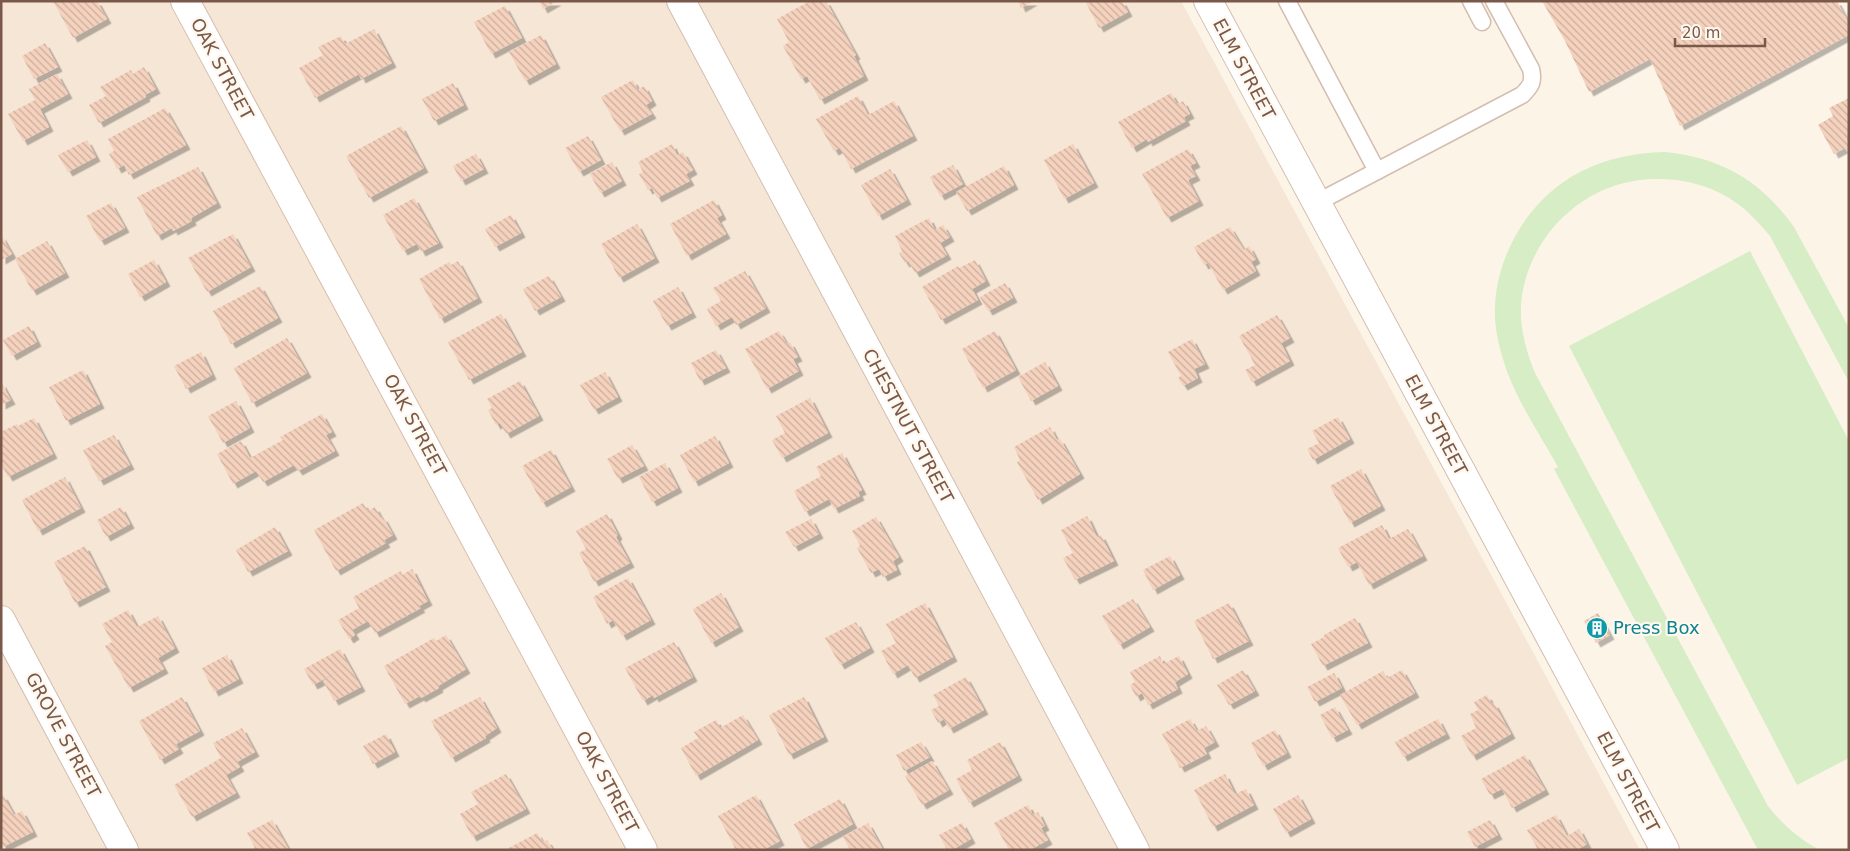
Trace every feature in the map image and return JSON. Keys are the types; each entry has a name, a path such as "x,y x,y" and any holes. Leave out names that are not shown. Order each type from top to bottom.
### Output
{"street":[{"name":"OAK STREET","path":"185,1 643,850"},
{"name":"CHESTNUT STREET","path":"681,1 1136,850"},
{"name":"ELM STREET","path":"1208,1 1665,850"},
{"name":"GROVE STREET","path":"1,620 124,850"}],"lane":[{"path":"1288,1 1376,171"},
{"path":"1471,1 1482,22"},
{"path":"1316,202 1522,95 1531,86 1533,79 1531,69 1494,1"}],"shaded area":[{"path":"1,1 1181,1 1640,850 1,850"}],"green space":[{"path":"1665,152 1704,160 1738,174 1768,196 1794,227 1849,328 1849,382 1770,236 1759,223 1738,204 1720,193 1690,182 1670,179 1635,181 1611,187 1589,197 1570,211 1553,228 1539,248 1528,271 1521,305 1523,335 1535,373 1768,806 1792,831 1820,850 1758,850 1554,469 1558,467 1514,387 1498,340 1495,307 1497,286 1502,266 1520,228 1532,211 1562,183 1590,167 1621,157"},
{"path":"1750,251 1849,441 1849,758 1797,785 1569,346"}],"building":[{"path":"53,1 97,1 107,19 73,38"},
{"path":"539,1 557,1 543,9"},
{"path":"810,1 826,1 856,55 854,56 864,76 820,100 807,76 801,79 783,46 789,42 777,19"},
{"path":"1018,1 1033,1 1021,8"},
{"path":"1085,1 1122,1 1128,12 1099,28"},
{"path":"1542,1 1837,1 1849,24 1849,35 1680,126 1650,59 1589,92 1565,41"},
{"path":"505,6 522,38 491,54 474,22"},
{"path":"374,29 392,63 361,79 359,74 315,98 299,68 323,55 318,47 341,36 345,44"},
{"path":"541,35 556,64 525,81 509,52"},
{"path":"45,43 58,67 34,79 22,56"},
{"path":"144,67 156,89 145,95 146,97 99,123 89,105 106,96 100,87 131,70 133,74"},
{"path":"57,74 68,94 40,109 49,127 23,141 8,114 35,100 29,89"},
{"path":"633,80 638,90 644,86 652,101 646,105 652,114 620,131 601,97"},
{"path":"453,83 464,105 434,121 422,99"},
{"path":"1171,93 1177,104 1183,101 1190,114 1184,117 1186,121 1148,142 1147,139 1132,148 1118,122"},
{"path":"858,96 868,115 894,101 913,136 851,169 840,148 834,151 816,119"},
{"path":"1849,98 1849,155 1845,148 1834,154 1818,125 1833,116 1829,108"},
{"path":"165,108 186,145 129,175 124,165 117,169 109,154 114,151 108,139"},
{"path":"401,126 424,168 369,198 346,156"},
{"path":"588,136 601,160 579,172 565,148"},
{"path":"87,140 96,157 68,172 58,155"},
{"path":"672,144 677,155 683,152 693,170 686,174 690,181 657,198 652,188 648,190 639,174 643,172 638,162"},
{"path":"1073,144 1094,183 1064,199 1044,160"},
{"path":"1188,149 1196,163 1190,166 1196,176 1188,180 1199,201 1167,218 1142,174"},
{"path":"476,154 484,169 461,181 453,166"},
{"path":"612,162 622,181 600,193 590,174"},
{"path":"953,165 963,184 940,196 930,177"},
{"path":"1004,166 1014,185 967,211 956,192"},
{"path":"198,167 217,203 191,218 192,221 173,231 172,228 157,236 137,197"},
{"path":"890,169 907,200 878,216 861,185"},
{"path":"414,198 439,243 421,252 417,244 403,251 383,215"},
{"path":"714,200 722,215 717,218 726,234 687,256 670,224"},
{"path":"111,203 125,228 100,241 86,216"},
{"path":"511,215 521,233 495,247 485,229"},
{"path":"929,218 935,230 943,225 950,237 940,243 947,255 915,273 908,261 905,263 899,253 902,251 895,236"},
{"path":"637,224 655,258 619,278 601,244"},
{"path":"1230,227 1244,250 1249,246 1256,259 1251,262 1256,271 1223,290 1208,263 1204,265 1194,247"},
{"path":"233,234 251,267 207,292 188,258"},
{"path":"1,235 12,254 1,260"},
{"path":"47,241 65,273 32,291 15,259"},
{"path":"154,260 166,282 140,297 128,274"},
{"path":"975,260 986,281 972,289 978,300 941,320 922,287 958,266 959,268"},
{"path":"458,261 478,298 440,319 419,279 449,262 451,265"},
{"path":"745,271 766,308 736,325 732,317 716,326 707,309 721,301 713,288"},
{"path":"549,276 561,297 535,311 523,289"},
{"path":"1005,283 1013,298 988,311 980,297"},
{"path":"260,286 278,318 231,344 213,311"},
{"path":"678,287 692,313 667,326 653,301"},
{"path":"501,314 522,352 469,380 448,342"},
{"path":"1277,315 1290,338 1281,343 1290,361 1252,382 1245,370 1255,365 1239,336"},
{"path":"29,326 37,342 12,356 3,340"},
{"path":"779,331 787,344 790,342 798,357 793,359 799,371 767,389 745,349"},
{"path":"995,331 1016,370 983,388 962,349"},
{"path":"287,338 307,373 252,403 234,368"},
{"path":"1192,339 1205,364 1194,369 1198,378 1183,386 1178,378 1181,376 1168,352"},
{"path":"716,350 726,368 700,381 691,363"},
{"path":"201,352 212,375 186,389 174,366"},
{"path":"1045,362 1058,386 1031,401 1018,377"},
{"path":"83,370 100,404 66,421 49,387"},
{"path":"605,372 618,397 594,410 580,385"},
{"path":"520,381 539,416 506,434 500,423 496,425 488,410 492,408 487,399"},
{"path":"1,382 11,400 1,405"},
{"path":"810,398 828,433 782,458 772,440 785,433 776,416"},
{"path":"236,401 250,428 223,443 208,416"},
{"path":"322,414 332,432 326,435 335,451 298,471 294,465 263,482 256,471 233,484 217,454 241,441 250,458 283,440 280,437"},
{"path":"1338,417 1350,439 1313,460 1307,449 1319,443 1312,431"},
{"path":"34,418 53,454 8,477 1,464 1,432"},
{"path":"1050,427 1057,440 1060,439 1080,474 1038,500 1017,462 1020,460 1014,447"},
{"path":"114,435 130,465 99,481 83,450"},
{"path":"715,436 729,463 694,482 680,455"},
{"path":"632,445 644,466 618,479 607,459"},
{"path":"551,450 571,487 542,503 522,466"},
{"path":"842,453 862,490 858,492 860,496 834,509 829,499 805,512 794,491 821,476 816,467"},
{"path":"665,463 678,488 652,502 639,477"},
{"path":"1361,469 1381,506 1350,523 1330,486"},
{"path":"65,477 81,508 38,531 22,500"},
{"path":"363,503 368,511 375,507 393,535 384,540 386,543 336,571 314,530"},
{"path":"121,507 130,524 106,537 97,520"},
{"path":"607,514 618,535 616,537 630,563 594,582 579,553 586,549 576,531"},
{"path":"1087,516 1097,537 1101,535 1114,561 1075,580 1063,558 1073,553 1061,530"},
{"path":"876,517 899,557 893,561 897,570 883,577 879,569 871,573 857,548 860,545 852,531"},
{"path":"811,519 819,534 794,547 785,532"},
{"path":"1382,525 1389,539 1408,529 1423,556 1369,585 1357,562 1348,567 1338,548"},
{"path":"275,527 288,551 248,572 236,550"},
{"path":"85,546 106,587 75,603 54,562"},
{"path":"1170,556 1180,575 1153,590 1143,570"},
{"path":"412,569 428,601 419,606 421,608 375,633 368,621 352,630 355,635 349,639 338,620 359,608 353,597 401,571 402,575"},
{"path":"628,578 651,620 622,636 613,620 607,624 593,597"},
{"path":"721,593 739,627 711,643 693,609"},
{"path":"1133,599 1150,627 1119,645 1102,616"},
{"path":"925,603 953,657 915,678 908,665 893,674 881,651 896,643 886,624"},
{"path":"1229,603 1249,641 1213,659 1194,621"},
{"path":"128,610 137,627 158,616 175,648 158,658 164,669 129,688 105,646 112,642 102,624"},
{"name":"Press Box","path":"1598,613 1610,635 1596,643 1584,621"},
{"path":"1355,618 1368,643 1323,666 1311,644"},
{"path":"856,622 870,648 840,665 825,638"},
{"path":"446,635 466,669 438,686 439,688 405,704 384,666 434,638 436,641"},
{"path":"674,642 693,677 654,698 653,695 643,701 625,668"},
{"path":"340,649 361,687 334,701 323,681 336,673 313,685 304,669"},
{"path":"227,655 239,679 214,692 202,668"},
{"path":"1160,656 1163,664 1179,656 1188,674 1175,682 1178,689 1148,705 1142,693 1136,697 1130,685 1135,682 1130,672"},
{"path":"1243,670 1255,691 1229,705 1217,685"},
{"path":"1402,670 1415,693 1357,725 1340,695 1383,671 1387,678"},
{"path":"1334,673 1342,688 1315,702 1307,687"},
{"path":"966,677 984,710 949,729 944,719 938,723 931,710 939,706 933,695"},
{"path":"1487,695 1492,704 1494,703 1511,734 1472,756 1461,736 1476,728 1470,714 1478,710 1474,702"},
{"path":"182,697 200,731 176,744 179,749 160,760 139,721"},
{"path":"480,697 497,728 485,736 486,738 451,758 431,721"},
{"path":"804,697 824,737 789,755 769,715"},
{"path":"1335,707 1348,730 1332,738 1320,715"},
{"path":"743,715 758,740 696,776 681,748 698,738 694,732 716,720 720,728"},
{"path":"1190,719 1197,731 1206,726 1215,742 1204,748 1207,754 1180,768 1162,734"},
{"path":"1438,719 1446,734 1403,757 1395,742"},
{"path":"242,728 255,752 237,762 240,767 226,775 236,793 192,817 174,785 221,758 213,743"},
{"path":"1275,730 1287,753 1263,766 1251,743"},
{"path":"386,734 395,752 373,764 363,746"},
{"path":"921,742 930,757 904,771 896,755"},
{"path":"1000,742 1018,776 969,803 956,779 972,770 967,760"},
{"path":"1525,755 1545,790 1512,808 1502,789 1490,795 1481,779"},
{"path":"932,761 949,790 922,805 905,776"},
{"path":"506,774 526,809 472,837 460,814 478,804 471,792"},
{"path":"1225,774 1235,794 1246,789 1254,805 1213,827 1194,790"},
{"path":"3,795 14,815 22,811 33,832 1,848 1,796"},
{"path":"756,795 780,841 763,850 736,850 718,816"},
{"path":"1298,795 1311,819 1286,833 1273,809"},
{"path":"840,799 853,824 807,849 794,824"},
{"path":"1028,805 1033,815 1038,812 1045,826 1041,828 1048,840 1030,850 1009,850 994,823"},
{"path":"1556,815 1567,836 1579,829 1587,844 1577,850 1535,850 1537,848 1527,830"},
{"path":"272,820 289,850 252,850 255,848 247,833"},
{"path":"1490,820 1498,835 1475,847 1467,832"},
{"path":"868,823 883,850 850,850 843,837"},
{"path":"962,823 971,839 952,850 947,850 939,835"},
{"path":"537,833 543,842 547,840 553,850 505,850"}],"place":[{"name":"Press Box","path":"1597,628"}]}
